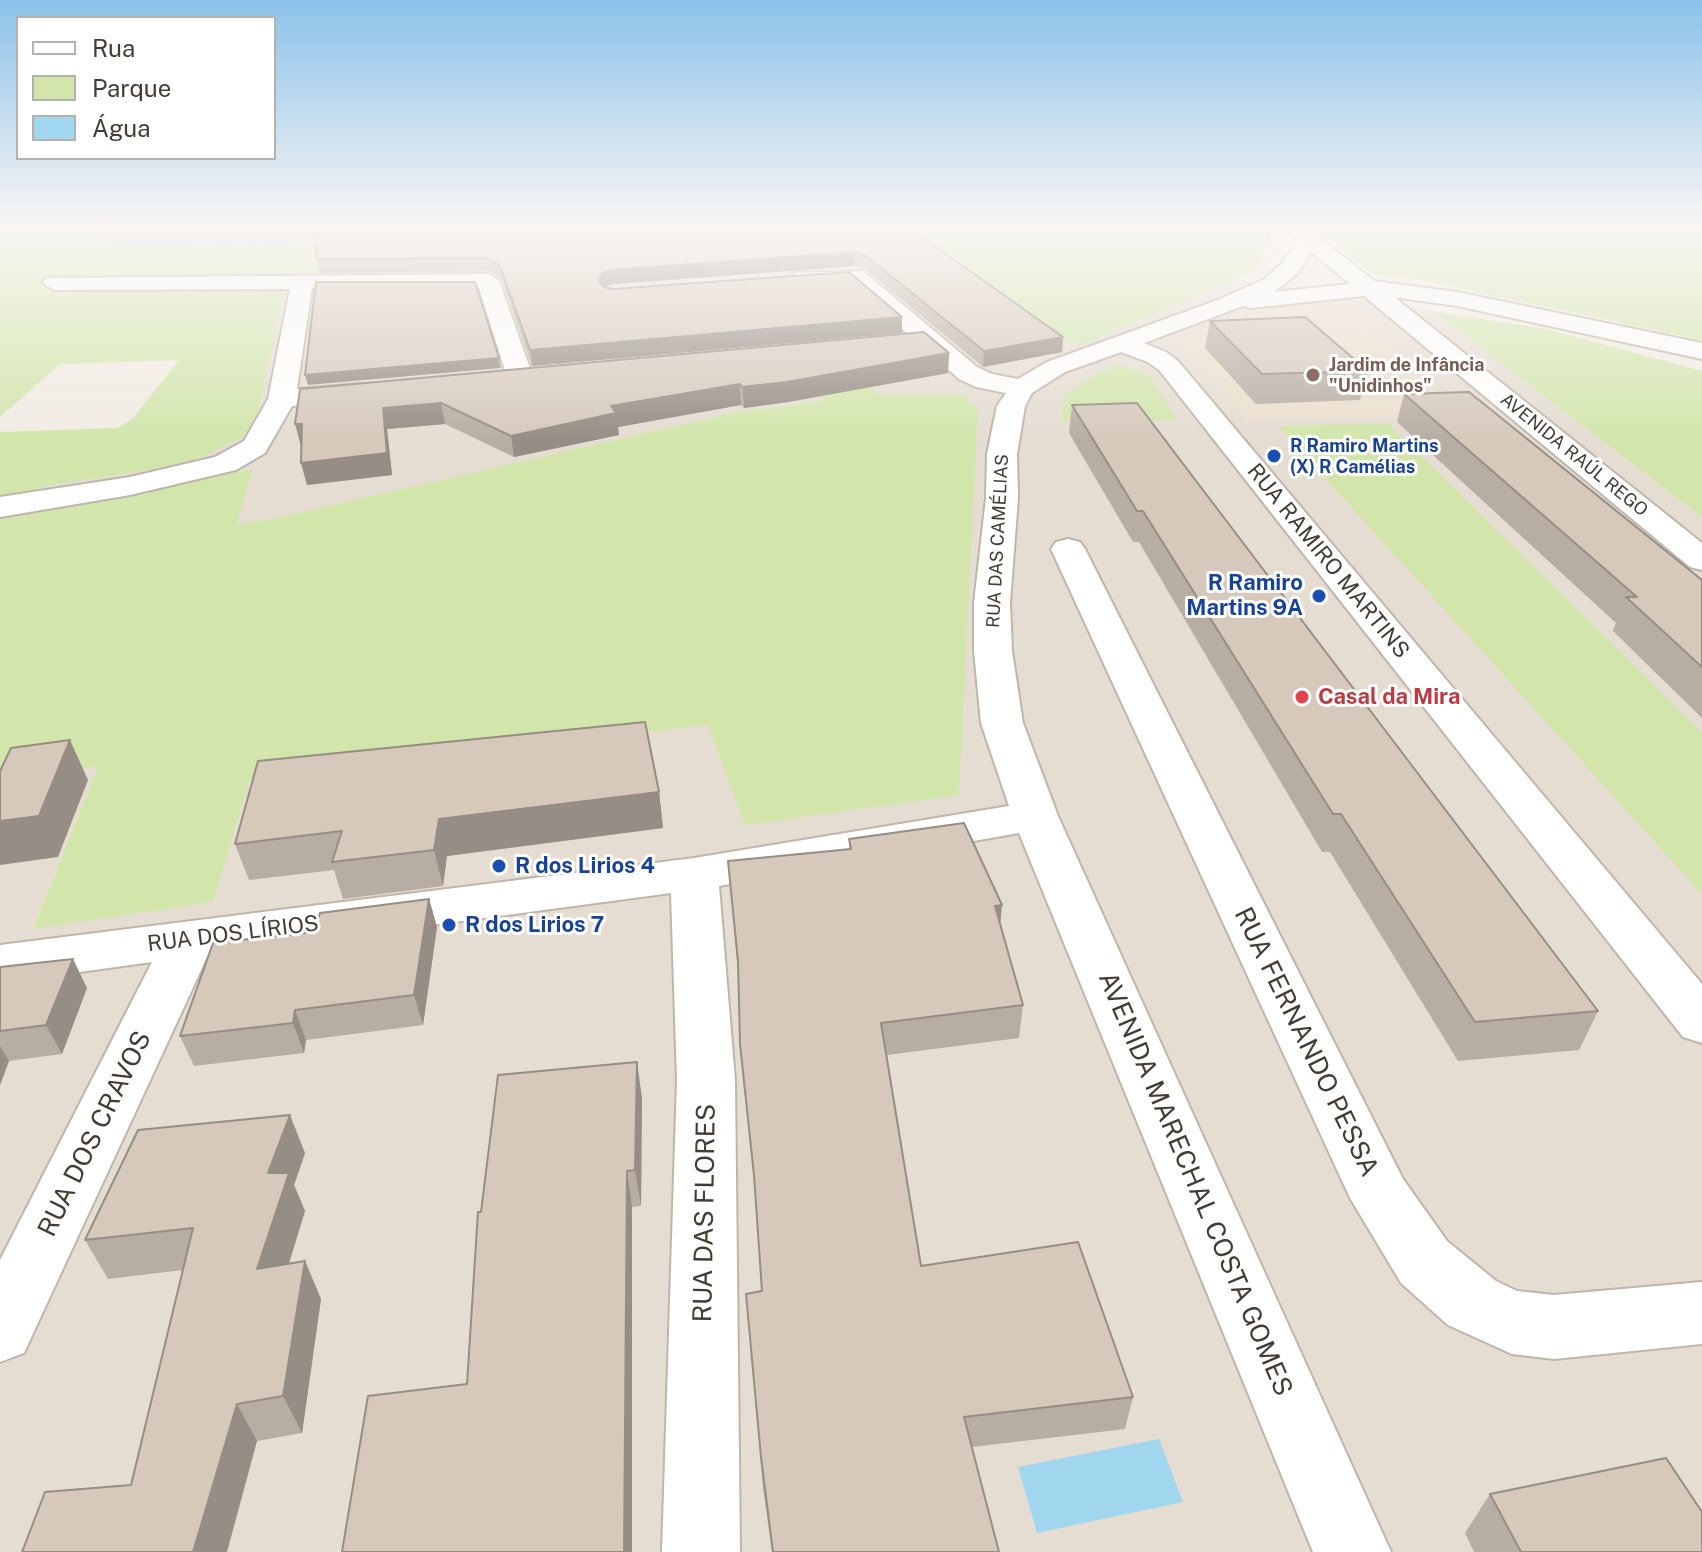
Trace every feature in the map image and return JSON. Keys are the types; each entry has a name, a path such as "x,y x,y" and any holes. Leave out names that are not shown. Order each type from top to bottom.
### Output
{"street":[{"path":"0,507 130,486 225,464 255,447 282,399 299,297"},
{"path":"493,297 520,377"},
{"path":"880,297 974,377 1022,388 1056,367 1243,297"},
{"path":"1226,305 1270,297"},
{"name":"AVENIDA RAÚL REGO","path":"1383,297 1702,560"},
{"path":"1445,297 1702,351"},
{"path":"899,343 930,340"},
{"name":"RUA RAMIRO MARTINS","path":"1120,343 1157,357 1169,366 1702,1022"},
{"path":"489,380 552,375"},
{"name":"RUA DAS CAMÉLIAS","path":"1022,388 1011,406 1002,454 1002,498 992,603 993,651 1002,723 1035,816"},
{"path":"282,399 378,390"},
{"name":"RUA FERNANDO PESSA","path":"1068,549 1381,1198 1424,1262 1472,1303 1512,1322 1554,1327 1702,1313"},
{"name":"RUA DOS LÍRIOS","path":"0,964 694,874 1035,816"},
{"name":"AVENIDA MARECHAL COSTA GOMES","path":"1035,816 1352,1552"},
{"name":"RUA DAS FLORES","path":"694,874 706,1080 701,1552"},
{"name":"RUA DOS CRAVOS","path":"0,1330 190,939"}],"shaded area":[{"path":"282,297 1348,297 1433,311 1702,517 1702,1552 0,1552 0,777 98,767 33,928 213,902 249,779 708,724 861,394 732,413 277,520 237,525 251,469 0,516 0,498 58,484 278,316"},
{"name":"Jardim de Infância \"Unidinhos\"","path":"1313,302 1353,307 1382,321 1389,327 1366,328 1463,414 1246,421 1184,346 1187,336 1244,314 1290,303"}],"green space":[{"path":"0,297 283,297 254,431 190,463 58,484 0,498 0,432 118,428 133,418 179,360 60,364 0,417"},
{"path":"999,297 1192,297 1079,346"},
{"path":"1502,297 1702,297 1702,340"},
{"path":"1433,311 1546,329 1702,371 1702,517"},
{"path":"845,354 877,394 962,395 978,408 959,795 745,825 708,725 250,779 213,902 33,929 98,767 0,777 0,516 252,469 237,525 278,518 732,413 824,400 793,359"},
{"path":"1115,364 1149,374 1178,420 1062,421 1065,394"},
{"path":"1388,423 1702,733 1702,894 1278,426"}],"water":[{"path":"1159,1439 1183,1502 1037,1533 1018,1467"}],"building":[{"path":"314,297 480,297 499,358 305,375"},
{"path":"511,297 879,297 902,317 530,350"},
{"path":"918,297 1007,297 1063,337 984,351"},
{"path":"1305,317 1368,371 1262,374 1210,321"},
{"path":"924,332 949,353 787,382 742,387 740,384 611,406 616,413 511,436 441,403 383,408 387,453 301,463 302,424 295,424 300,389"},
{"path":"1469,392 1702,580 1702,667 1626,597 1637,597 1404,394"},
{"path":"1137,403 1598,1011 1475,1022 1341,814 1333,814 1143,511 1137,511 1072,405"},
{"path":"645,722 659,792 439,819 434,850 332,862 342,831 235,844 258,761"},
{"path":"70,740 39,816 0,821 0,771 11,748"},
{"path":"964,823 1002,905 995,906 1023,1005 881,1023 921,1266 1078,1242 1133,1397 964,1417 999,1552 773,1552 746,1294 762,1291 740,1044 738,961 728,861 851,849 849,839"},
{"path":"429,899 414,995 295,1010 293,1023 180,1036 213,943 314,932 320,913"},
{"path":"73,959 46,1025 0,1031 0,967"},
{"path":"637,1062 635,1170 627,1171 624,1552 342,1552 368,1396 467,1384 478,1212 481,1212 498,1075"},
{"path":"290,1115 268,1173 289,1173 257,1269 305,1261 283,1396 237,1404 193,1552 22,1552 45,1492 131,1485 193,1228 85,1240 138,1130"},
{"path":"1666,1458 1702,1512 1702,1552 1521,1552 1490,1494"}],"place":[{"name":"Jardim de Infância \"Unidinhos\"","path":"1313,375"},
{"name":"R Ramiro Martins (X) R Camélias","path":"1274,456"},
{"name":"R Ramiro Martins 9A","path":"1319,596"},
{"name":"Casal da Mira","path":"1302,697"},
{"name":"R dos Lirios 4","path":"499,866"},
{"name":"R dos Lirios 7","path":"449,925"}]}
